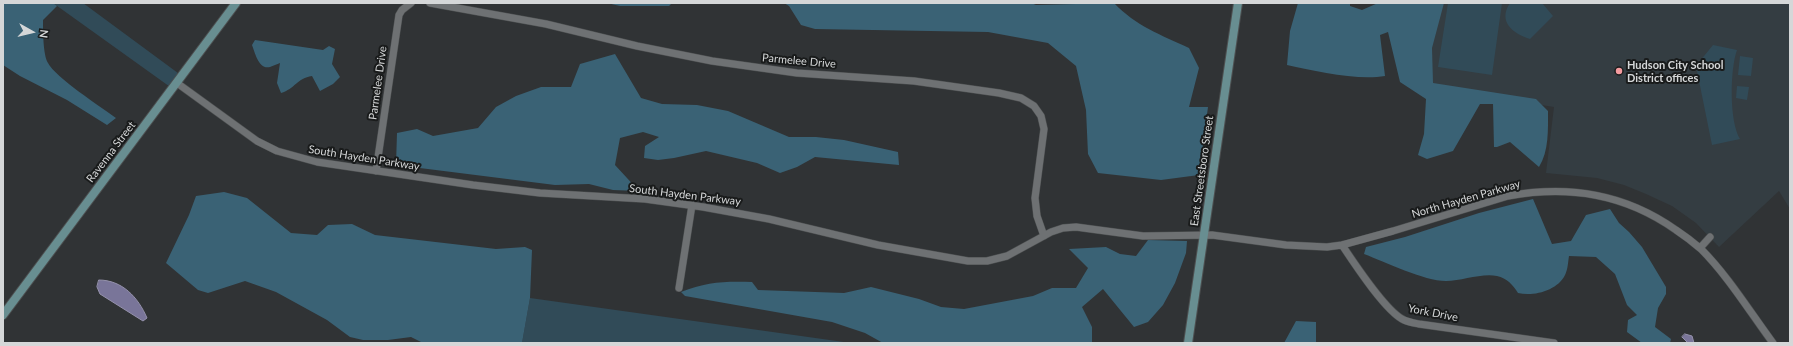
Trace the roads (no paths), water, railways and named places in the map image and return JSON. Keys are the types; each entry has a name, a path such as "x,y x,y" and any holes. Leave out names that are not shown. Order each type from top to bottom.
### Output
{"street":[{"name":"Ravenna Street","path":"3,315 236,3"},
{"name":"Parmelee Drive","path":"376,171 399,15 410,3"},
{"name":"Parmelee Drive","path":"430,3 546,24 637,46 719,63 797,73 914,81 999,93 1021,98 1034,106 1041,116 1044,129 1035,198 1037,216 1044,236"},
{"name":"East Streetsboro Street","path":"1188,343 1238,3"},
{"name":"South Hayden Parkway","path":"177,83 242,132 277,151 317,162 472,186 540,193 645,199 749,214 880,245 968,261 987,260 1007,256 1044,236 1063,228 1076,227 1143,236 1203,235"},
{"name":"North Hayden Parkway","path":"1203,235 1313,247 1342,245 1508,196 1526,193 1565,191 1608,197 1641,209 1661,219 1700,248 1728,281 1773,343"},
{"path":"679,288 692,206"},
{"path":"1700,248 1710,237"},
{"name":"York Drive","path":"1342,245 1370,284 1393,312 1403,320 1419,324 1554,343"}],"place":[{"name":"Hudson City School District offices","path":"1619,71"}]}
